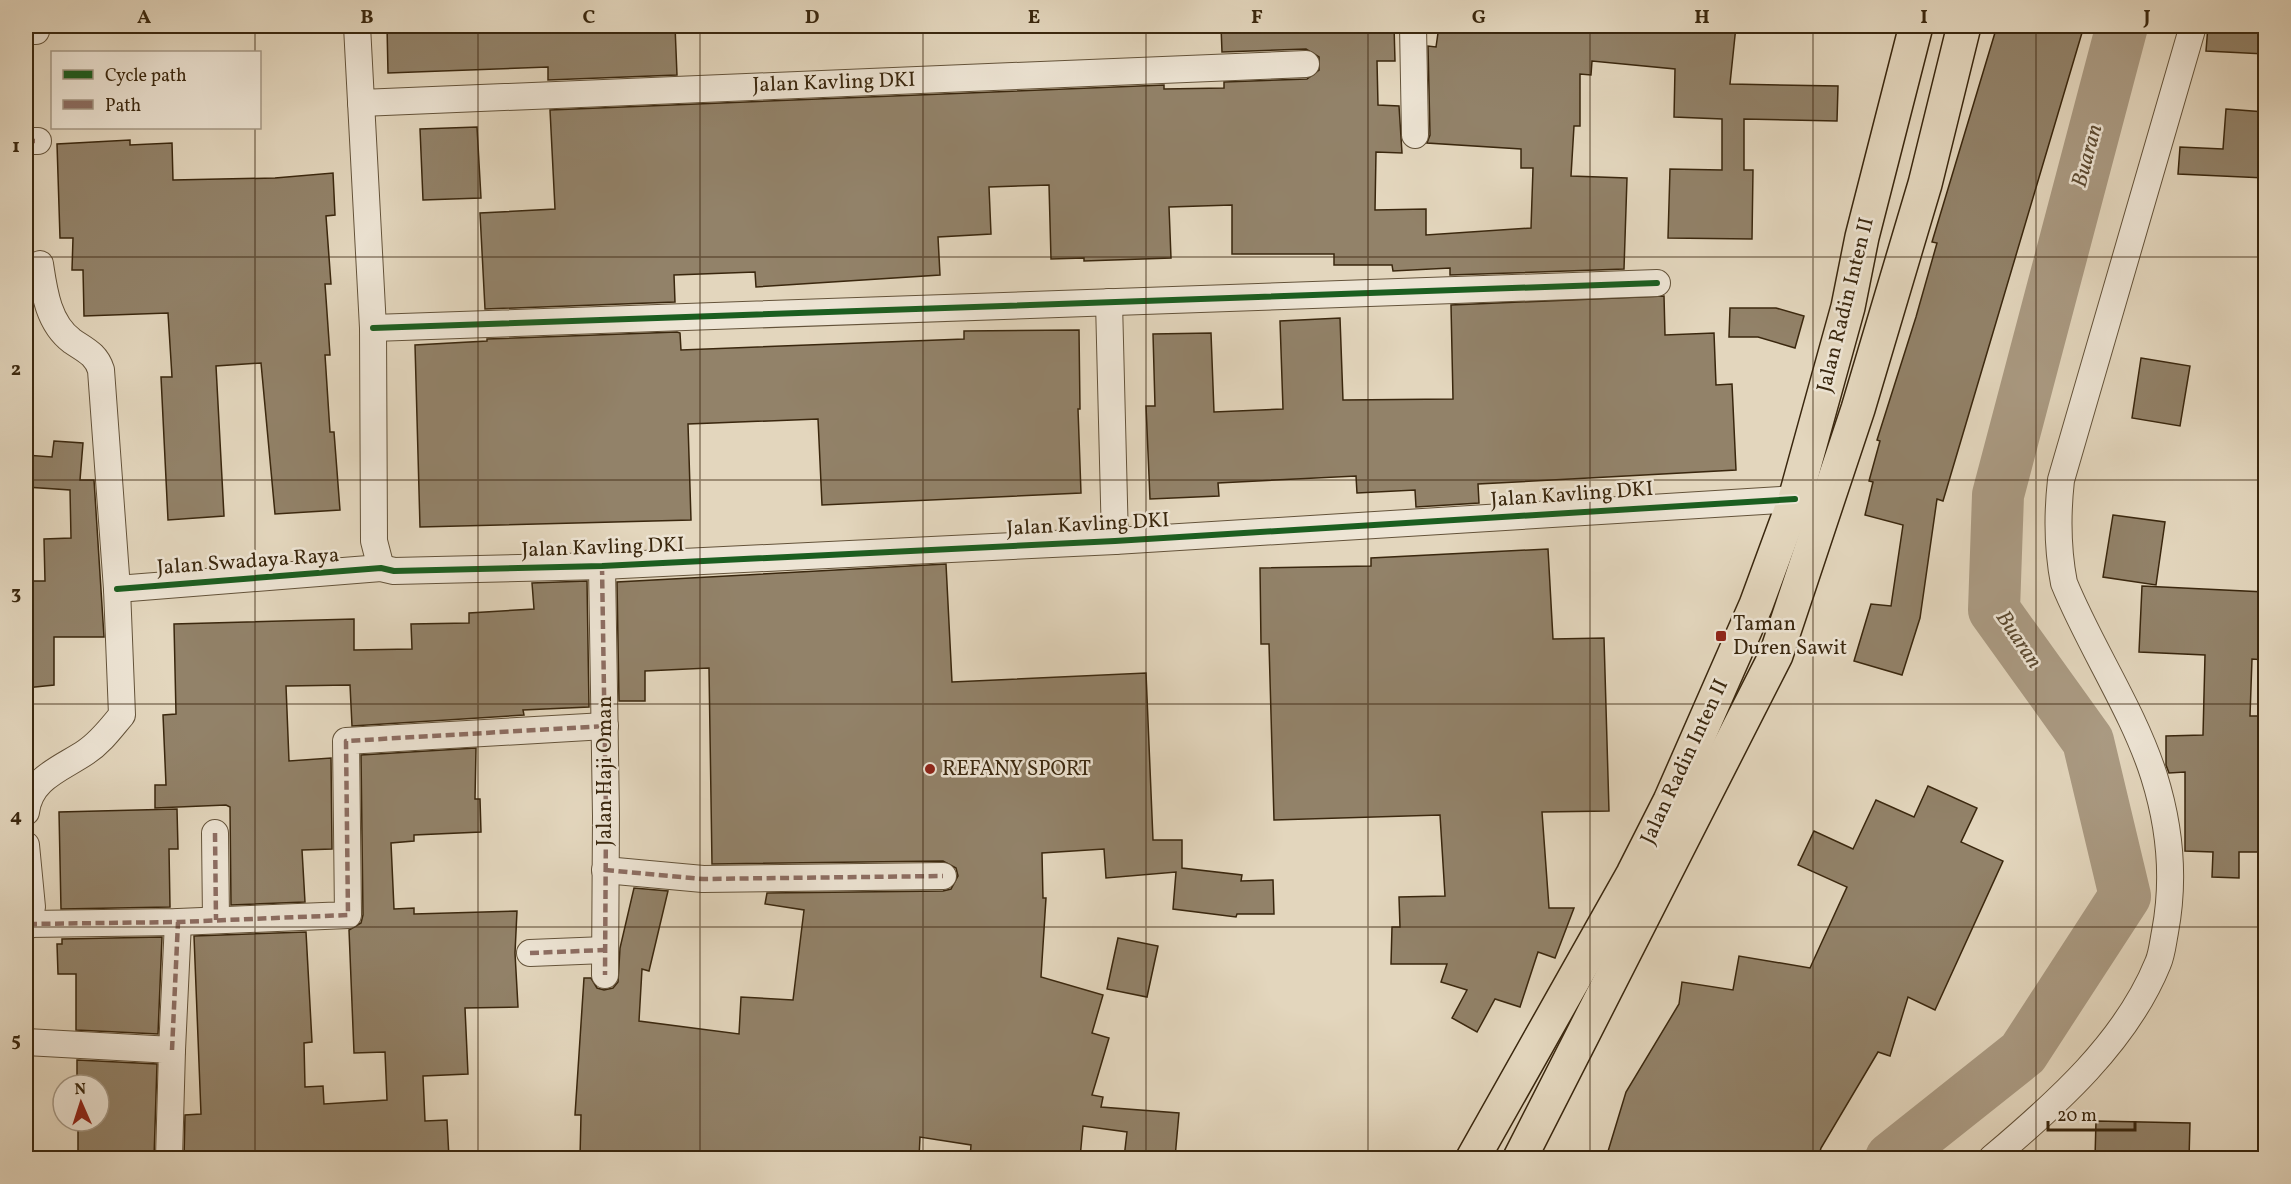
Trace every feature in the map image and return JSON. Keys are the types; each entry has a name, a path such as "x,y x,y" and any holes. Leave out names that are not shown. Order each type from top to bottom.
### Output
{"main road":[{"name":"Jalan Radin Inten II","path":"1473,1158 1633,874 1670,801 1756,605 1796,499 1848,307 1865,226 1916,26"},
{"name":"Jalan Radin Inten II","path":"1520,1158 1776,655 1858,409 1924,183 1965,26"}],"street":[{"path":"357,26 374,328 374,541 381,568"},
{"path":"1413,26 1415,135"},
{"path":"1992,1158 2087,1070 2137,1007 2159,961 2170,907 2171,860 2165,816 2154,775 2064,583 2058,552 2057,518 2061,480 2193,26"},
{"name":"Jalan Kavling DKI","path":"361,103 1306,64"},
{"path":"26,812 39,781 94,745 122,715 117,589 101,370 95,358 62,331 51,313 44,293 40,264"},
{"path":"374,328 437,323 1657,283"},
{"name":"Jalan Kavling DKI","path":"1109,302 1115,541"},
{"name":"Jalan Kavling DKI","path":"381,568 394,571 602,566 1115,541 1796,499"},
{"name":"Jalan Haji Oman","path":"602,566 605,726 605,975"},
{"name":"Jalan Swadaya Raya","path":"117,589 381,568"},
{"path":"26,845 32,907 27,926 348,915 346,741 605,726"},
{"path":"215,833 216,920"},
{"path":"605,870 703,879 943,876"},
{"path":"169,1158 178,922"},
{"path":"530,953 605,950"},
{"path":"26,1042 172,1050"}],"building":[{"path":"387,26 675,26 677,75 548,80 548,67 388,73"},
{"path":"1221,26 1394,26 1395,61 1377,61 1378,105 1399,106 1402,153 1376,152 1375,210 1426,209 1426,235 1531,228 1533,168 1521,168 1521,149 1427,143 1430,135 1428,46 1436,47 1439,26 1736,26 1730,84 1838,86 1837,121 1744,119 1744,170 1753,170 1752,239 1668,238 1670,169 1722,170 1722,119 1674,117 1675,69 1592,61 1591,75 1580,74 1580,126 1574,126 1571,176 1627,178 1624,269 1450,275 1450,268 1393,271 1392,265 1334,265 1334,254 1232,254 1232,205 1169,207 1171,258 1084,261 1084,258 1051,259 1049,185 989,187 991,234 938,237 940,275 756,287 755,272 674,275 675,302 485,309 480,213 555,209 550,110 1164,85 1164,89 1224,88 1224,82 1307,79 1319,70 1319,57 1306,49 1222,52"},
{"path":"1997,26 2084,26 1943,501 1937,499 1920,618 1902,675 1854,661 1871,604 1891,606 1903,525 1865,515 1873,482 1869,481 1880,441 1877,440 1937,243 1932,242"},
{"path":"2208,26 2265,26 2265,54 2206,51"},
{"path":"2226,109 2265,112 2265,178 2178,174 2180,147 2223,149"},
{"path":"477,127 481,198 423,200 420,129"},
{"path":"130,140 130,145 172,143 173,180 275,178 333,173 335,215 326,216 331,284 325,284 330,355 325,355 330,432 334,432 340,510 275,514 261,363 216,366 224,516 168,520 161,377 172,377 168,313 84,316 83,270 72,270 73,238 60,238 57,144"},
{"path":"1664,296 1665,335 1714,333 1716,385 1732,384 1736,470 1478,484 1479,503 1416,507 1415,490 1357,493 1356,476 1218,483 1219,496 1150,499 1146,406 1155,406 1153,334 1211,333 1214,412 1283,409 1280,321 1340,318 1343,400 1453,399 1451,305"},
{"path":"1730,308 1776,308 1804,316 1795,348 1758,337 1729,337"},
{"path":"1079,330 1080,409 1078,409 1081,493 822,505 818,419 688,424 691,520 420,527 415,345 487,341 487,339 677,332 680,333 681,350 964,339 964,331"},
{"path":"2141,358 2190,366 2180,426 2132,418"},
{"path":"54,441 83,443 80,480 94,480 104,637 54,637 54,685 26,688 26,581 45,581 44,539 71,538 70,490 26,487 26,455 52,457"},
{"path":"2113,515 2165,522 2156,585 2103,577"},
{"path":"1548,549 1553,639 1604,638 1609,811 1542,812 1549,908 1574,908 1555,958 1538,952 1520,1007 1495,999 1477,1032 1452,1018 1467,990 1441,982 1447,964 1391,964 1392,927 1400,927 1399,897 1445,896 1440,815 1274,820 1269,644 1261,644 1260,568 1371,566 1371,558"},
{"path":"946,564 952,682 1146,673 1153,840 1182,840 1182,868 1242,875 1241,881 1273,880 1274,914 1237,914 1236,917 1173,909 1176,872 1106,878 1104,849 1042,853 1043,898 1046,898 1041,977 1103,995 1092,1033 1109,1038 1092,1095 1103,1097 1101,1107 1179,1113 1175,1158 1124,1158 1127,1132 1083,1126 1080,1158 970,1158 971,1145 920,1137 919,1158 580,1158 581,1115 575,1115 584,978 591,978 597,988 604,990 613,988 618,982 620,948 634,888 668,891 649,971 642,969 639,1021 739,1034 741,997 793,1000 804,910 765,904 767,893 943,891 951,889 958,876 956,868 943,861 712,864 709,668 645,671 645,701 619,701 617,582"},
{"path":"587,581 589,707 523,710 524,715 352,726 350,685 286,686 289,761 331,758 332,849 302,850 305,902 231,905 230,807 226,805 155,808 155,785 166,785 163,715 176,714 174,624 354,619 354,650 412,649 411,624 469,623 469,613 534,609 532,583"},
{"path":"2142,586 2265,592 2265,660 2252,659 2250,716 2265,716 2265,852 2239,852 2239,878 2212,877 2213,852 2185,851 2185,772 2169,773 2166,765 2166,736 2203,735 2205,655 2139,652"},
{"path":"476,748 475,799 480,799 481,832 414,835 414,841 391,843 394,909 414,908 414,914 517,911 515,953 518,1007 465,1008 468,1074 423,1076 425,1121 447,1120 449,1158 184,1158 185,1115 201,1114 194,936 306,932 312,1042 304,1043 305,1087 323,1086 324,1104 387,1100 385,1052 354,1053 349,930 361,923 363,915 361,755"},
{"path":"1928,786 1977,808 1961,842 2003,861 1935,1010 1908,997 1890,1056 1878,1052 1821,1148 1818,1158 1606,1158 1626,1092 1679,1004 1682,982 1733,990 1739,956 1810,968 1847,887 1798,865 1814,831 1853,849 1876,800 1914,817"},
{"path":"177,809 178,849 169,849 170,907 61,909 59,812"},
{"path":"162,937 158,1034 76,1030 76,974 58,974 57,944 62,944 62,939"},
{"path":"1118,938 1158,946 1147,997 1107,989"},
{"path":"77,1060 157,1064 154,1158 78,1158 78,1133 111,1133 111,1073 77,1073"},
{"path":"2096,1121 2190,1123 2189,1158 2095,1158"}],"waterway":[{"name":"Buaran","path":"1891,1158 2023,1053 2125,896 2088,741 1994,610 1998,495 2122,26"}],"marked path":[{"path":"26,141 38,141"},
{"path":"602,566 606,816 605,975"},
{"path":"28,924 178,922 348,915 346,741 605,726"},
{"path":"215,833 216,920"},
{"path":"605,870 703,879 943,876"},
{"path":"172,1050 178,922"},
{"path":"530,953 605,950"}],"cycle path":[{"path":"373,328 1657,283"},
{"path":"117,589 381,568 394,571 602,566 1115,541 1795,499"}],"place":[{"name":"Taman Duren Sawit","path":"1721,636"},
{"name":"REFANY SPORT","path":"930,769"}]}
